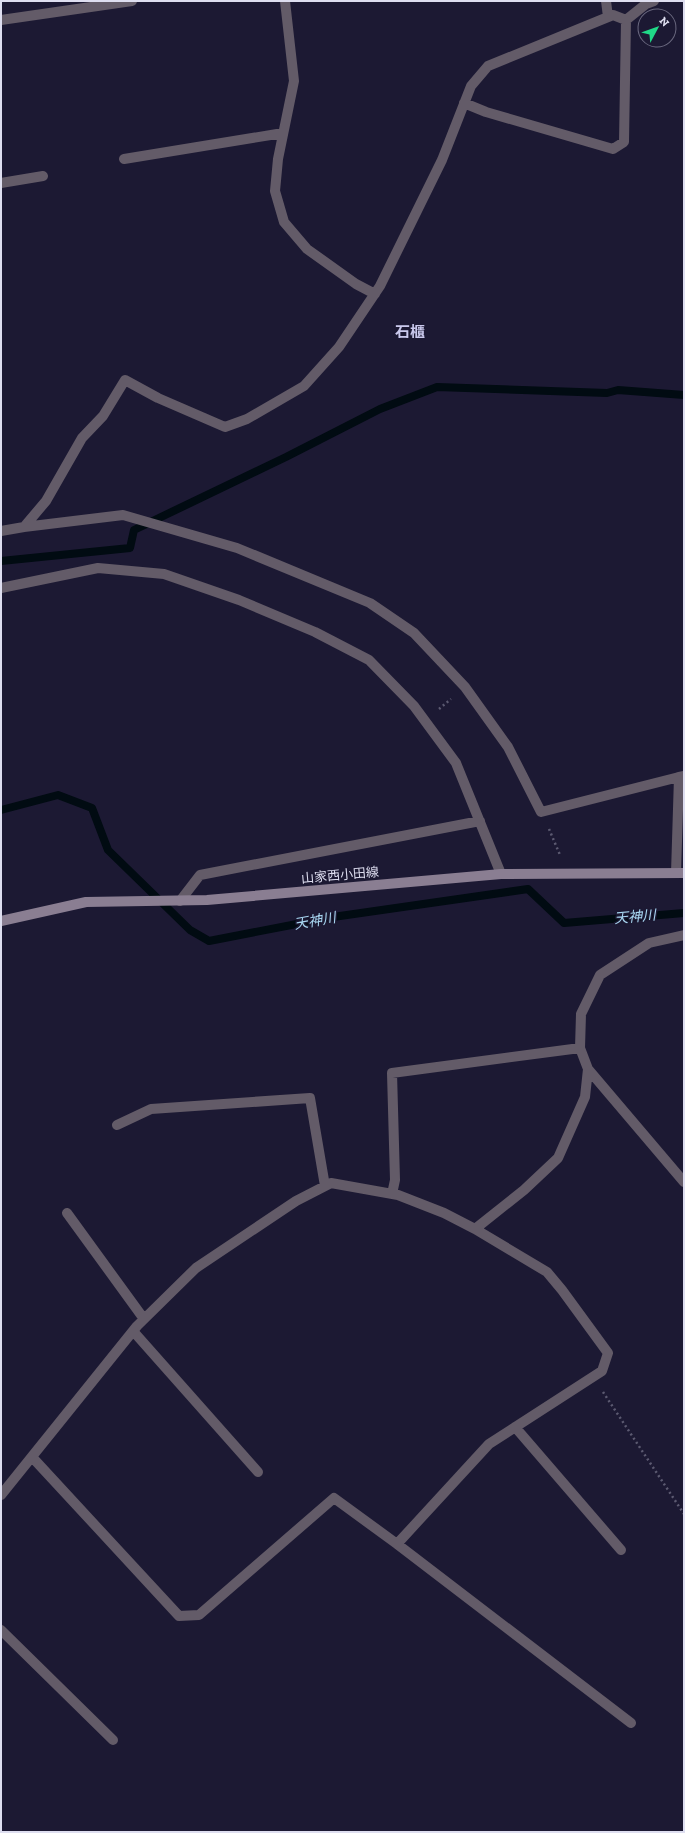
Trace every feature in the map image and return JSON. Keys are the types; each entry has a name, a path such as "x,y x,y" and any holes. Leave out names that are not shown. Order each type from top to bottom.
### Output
{"main road":[{"name":"山家西小田線","path":"1,921 86,902 207,900 501,874 680,873"}],"street":[{"path":"1,20 132,1"},
{"path":"286,1 294,81 278,159 275,191 284,222 307,249 356,284 374,294"},
{"path":"606,1 608,17"},
{"path":"626,20 646,4 654,1"},
{"path":"24,527 46,501 82,438 103,416 125,380 158,398 225,427 247,419 304,386 339,348 380,286 442,160 471,86 488,66 613,15 626,20"},
{"path":"464,103 486,112 613,149 624,142 626,20"},
{"path":"124,160 283,133"},
{"path":"1,183 43,176"},
{"path":"1,531 123,515 237,548 370,603 414,633 465,687 508,747 541,812 681,777 680,873"},
{"path":"1,588 98,568 164,574 240,600 315,632 369,660 414,706 456,762 501,874"},
{"path":"180,901 200,875 480,821"},
{"path":"684,935 649,942 600,975 581,1014 580,1048 588,1069 684,1182"},
{"path":"392,1194 395,1180 392,1073 580,1048"},
{"path":"475,1229 524,1190 558,1158 585,1097 588,1069"},
{"path":"117,1125 151,1109 310,1098 325,1186"},
{"path":"1,1495 133,1331 196,1268 296,1200 331,1183 392,1194 444,1213 475,1229 547,1272 608,1353 602,1371 489,1444 397,1544"},
{"path":"66,1213 144,1319"},
{"path":"133,1331 258,1472"},
{"path":"515,1427 621,1550"},
{"path":"32,1457 179,1616 199,1615 334,1498 397,1544 631,1723"},
{"path":"1,1630 113,1740"}],"path":[{"path":"425,721 465,687"},
{"path":"541,812 569,874"},
{"path":"593,1377 684,1514"}],"waterway":[{"path":"1,561 130,548 134,530 286,457 380,409 437,387 607,393 618,390 684,395"},
{"name":"天神川","path":"1,810 58,795 92,808 108,850 190,930 209,941 333,917 528,889 564,923 684,913"}],"district":[{"name":"石櫃","path":"410,332"}]}
